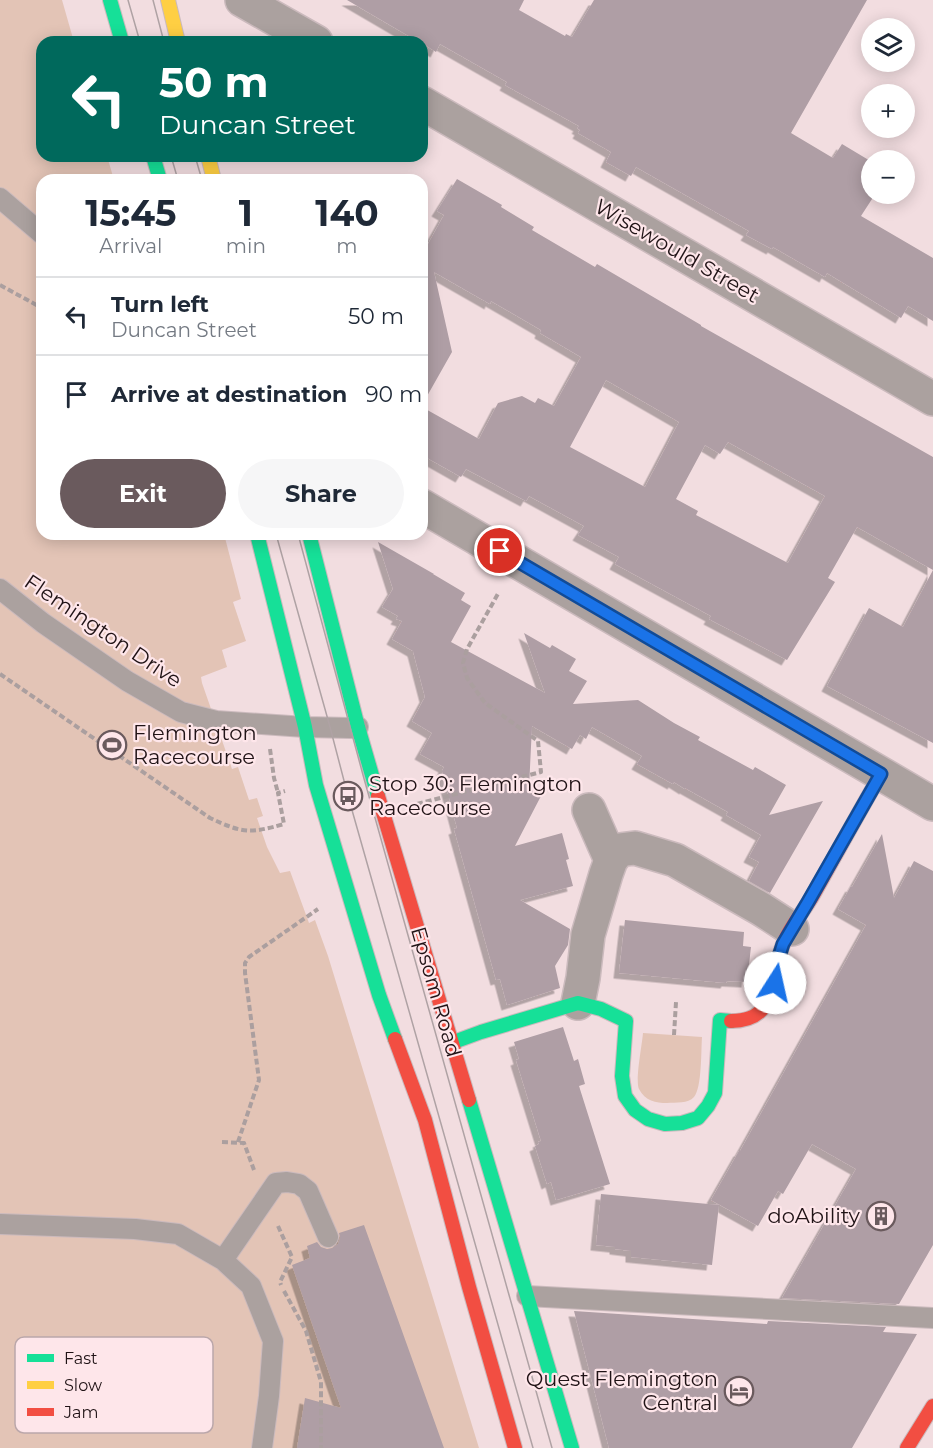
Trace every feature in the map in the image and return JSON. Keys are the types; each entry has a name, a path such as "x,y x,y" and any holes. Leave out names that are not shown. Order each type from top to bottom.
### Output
{"main road":[{"path":"110,0 120,36"},
{"path":"168,0 177,36"},
{"path":"258,540 305,727 316,785 379,995 425,1120 515,1448"},
{"name":"Epsom Road","path":"311,540 358,727 572,1448"},
{"path":"451,1043 578,1003 601,1009 626,1021 622,1076 625,1096 635,1110 648,1119 665,1124 682,1123 698,1118 708,1106 715,1092 720,1020 742,1022 754,1017 765,1006 775,983 776,966 783,944 881,774"},
{"path":"907,1448 933,1406"}],"street":[{"path":"242,0 305,36"},
{"name":"Wisewould Street","path":"428,106 933,399"},
{"path":"428,510 933,804"},
{"path":"589,810 611,860"},
{"path":"578,1003 588,935 611,860 619,850 635,848 675,860 792,929"}],"lane":[{"path":"0,198 36,229"},
{"name":"Flemington Drive","path":"0,589 42,623 127,681 181,712 216,721 305,727 358,727"},
{"path":"223,1260 276,1183 299,1184 308,1191 328,1236"},
{"path":"0,1224 135,1229 178,1234 223,1260 250,1286 273,1341 262,1448"},
{"path":"526,1296 933,1318"}],"path":[{"path":"0,285 36,305"},
{"path":"417,804 541,772 538,741 485,703 467,678 463,663 467,649 499,592"},
{"path":"0,674 210,818 230,827 245,831 262,831 284,824 278,793 316,785"},
{"path":"238,1142 259,1080 245,963 249,957 318,909"},
{"path":"667,1001 687,1002"},
{"path":"674,1035 676,1002"},
{"path":"222,1142 244,1143 265,1199 292,1257 280,1282 306,1331 321,1382 321,1448"}],"shaded area":[{"name":"Flemington Racecourse","path":"0,0 62,0 72,36 36,36 36,162 109,162 112,174 36,174 36,540 226,540 241,599 233,602 246,641 222,650 227,667 201,677 202,683 232,769 238,767 249,800 257,798 263,816 257,818 267,847 280,873 290,871 309,923 315,920 479,1448 0,1448"},
{"path":"643,1033 702,1037 701,1068 697,1092 689,1101 659,1102 648,1099 641,1093 638,1079"}],"building":[{"path":"347,0 524,0 519,10 565,36 566,34 572,37 594,0 867,0 791,133 833,158 842,144 861,155 861,204 869,204 861,216 933,258 933,321 908,306 901,318 827,273 825,277 773,247 772,249 746,235 749,231 636,167 631,176 606,162 611,152 578,133 579,126 505,85 507,82 440,44 436,52 428,47 428,36 409,36"},
{"path":"457,179 502,205 501,207 534,227 532,230 595,267 597,264 701,326 933,457 933,570 857,527 828,578 835,582 787,660 709,619 711,616 615,564 619,557 578,535 584,526 529,496 526,501 466,469 461,477 428,458 428,410 479,439 498,403 522,396 535,403 538,398 554,406 581,357 491,301 490,304 434,272 452,352 428,394 428,244 444,215 437,211","holes":["606,380 679,422 645,487 570,447","728,442 825,496 788,563 696,515 698,511 676,499 705,445 720,454"]},
{"path":"378,542 465,593 461,600 471,606 451,642 545,693 524,633 576,659 569,671 587,681 573,704 638,700 700,737 698,740 753,770 755,767 786,785 769,815 823,801 770,893 749,881 759,862 749,857 761,835 726,815 728,812 637,764 642,756 592,727 586,739 580,735 572,749 532,726 529,788 541,796 515,846 562,833 573,886 520,900 570,929 568,945 555,966 560,988 507,1005 500,979 496,980 454,829 457,828 442,771 444,767 420,754 432,733 412,721 425,697 413,651 392,639 402,621 396,619 398,616 382,607 393,589"},
{"path":"933,570 933,743 827,686 869,608 903,627"},
{"path":"882,834 894,898 914,861 933,871 933,1245 899,1304 782,1298 856,1169 812,1144 783,1194 778,1191 758,1226 711,1200 866,925 838,909"},
{"path":"625,920 744,932 743,946 751,947 747,982 727,981 726,983 619,973"},
{"path":"563,1027 574,1061 578,1059 585,1084 579,1086 610,1184 556,1200 551,1182 547,1184 535,1146 541,1141 516,1060 519,1059 514,1042"},
{"path":"601,1194 719,1205 712,1265 631,1257 631,1251 596,1245"},
{"path":"364,1225 444,1448 297,1448 305,1398 341,1408 292,1265 310,1258 307,1246 317,1242 321,1247 332,1248 338,1244 339,1233"},
{"name":"Quest Flemington Central","path":"574,1311 767,1324 768,1321 886,1327 883,1332 917,1334 852,1448 609,1448"}],"tram line":[{"path":"128,0 138,36"},
{"path":"153,0 162,36"},
{"path":"173,162 176,174"},
{"path":"197,162 200,174"},
{"path":"278,540 533,1448"},
{"path":"300,540 363,775 552,1448"}],"traffic: fast":[{"path":"110,0 120,36"},
{"path":"155,162 158,174"},
{"path":"258,540 305,727 316,785 379,995 395,1039"},
{"path":"311,540 378,796"},
{"path":"451,1043 578,1003 601,1009 626,1021 622,1076 625,1096 635,1110 648,1119 665,1124 682,1123 698,1118 715,1093 720,1020 731,1021"},
{"path":"469,1100 572,1448"}],"traffic: slow":[{"path":"168,0 177,36"},
{"path":"210,162 212,174"}],"traffic: jam":[{"path":"731,1021 750,1018 764,1007 772,992 781,950 787,936 813,895 881,774"},
{"path":"378,796 469,1100"},
{"path":"395,1039 425,1120 515,1448"},
{"path":"907,1448 933,1406"}],"place":[{"name":"Flemington Racecourse","path":"112,745"},
{"name":"Stop 30: Flemington Racecourse","path":"348,796"},
{"name":"doAbility","path":"881,1216"},
{"name":"Quest Flemington Central","path":"739,1391"}],"route":[{"path":"500,551 881,774 783,944 776,966 775,983"}]}
